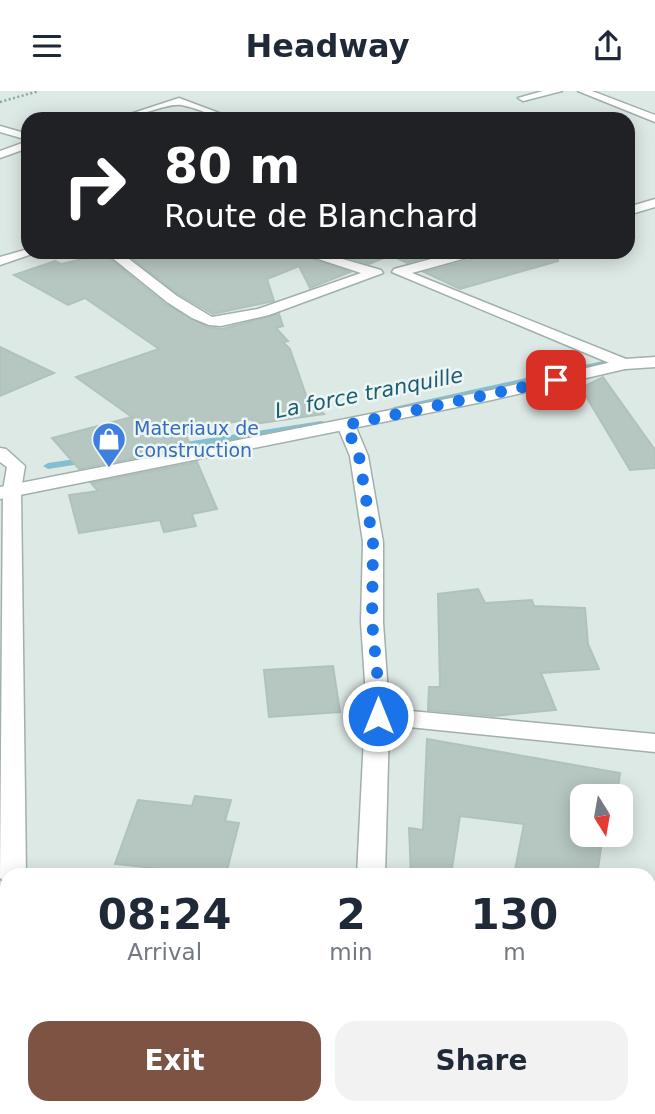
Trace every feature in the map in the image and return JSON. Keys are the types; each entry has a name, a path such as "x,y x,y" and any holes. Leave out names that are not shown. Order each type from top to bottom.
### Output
{"street":[{"path":"523,98 556,91"},
{"path":"583,91 655,119"},
{"path":"143,112 179,101 210,112"},
{"path":"0,129 21,135"},
{"path":"0,155 21,147"},
{"path":"635,209 655,204"},
{"path":"0,261 21,255"},
{"path":"121,259 161,290 211,322 251,315 374,273 399,272 446,259"},
{"path":"327,259 374,273"},
{"path":"399,272 625,364"},
{"path":"6,491 346,425 625,364 655,362"},
{"path":"346,425 359,456 373,542 372,622 378,682 378,716 371,868"},
{"path":"0,453 16,466 6,491 12,868"},
{"path":"378,716 461,727 583,733 655,743"}],"path":[{"path":"0,102 39,91"}],"building":[{"path":"82,259 110,259 165,304 208,327 222,329 279,314 283,326 276,328 288,341 283,342 290,349 306,395 324,414 254,424 251,419 228,423 185,433 191,447 79,469 52,438 132,417 76,377 159,349 85,298 68,305 14,275 55,261 61,264"},
{"path":"133,259 314,259 350,272 310,288 299,266 267,279 274,301 213,314 178,294"},
{"path":"352,259 381,259 369,264"},
{"path":"399,259 422,259 407,263"},
{"path":"474,259 558,261 460,289 424,272"},
{"path":"0,347 54,373 0,396"},
{"path":"603,377 655,450 655,468 630,470 581,388"},
{"path":"197,462 217,509 192,514 196,526 164,532 160,520 79,533 69,495 98,491 91,483"},
{"path":"478,589 485,603 532,600 534,606 585,608 588,644 599,669 541,673 556,710 493,716 428,710 429,687 440,687 438,594"},
{"path":"333,666 340,712 269,717 264,670"},
{"path":"427,739 620,773 619,784 570,784 570,847 601,847 598,868 515,868 524,824 460,816 452,868 411,868 409,828 423,830"},
{"path":"195,796 231,800 225,821 239,823 228,868 153,868 115,864 138,800 192,806"}],"waterway":[{"name":"La force tranquille","path":"394,410 612,362"},
{"name":"La force tranquille","path":"173,447 321,424"},
{"name":"La force tranquille","path":"48,466 89,460"}],"place":[{"name":"Materiaux de construction","path":"109,469"}],"route":[{"path":"378,716 378,682 372,622 373,542 359,456 346,425 556,380"}]}
